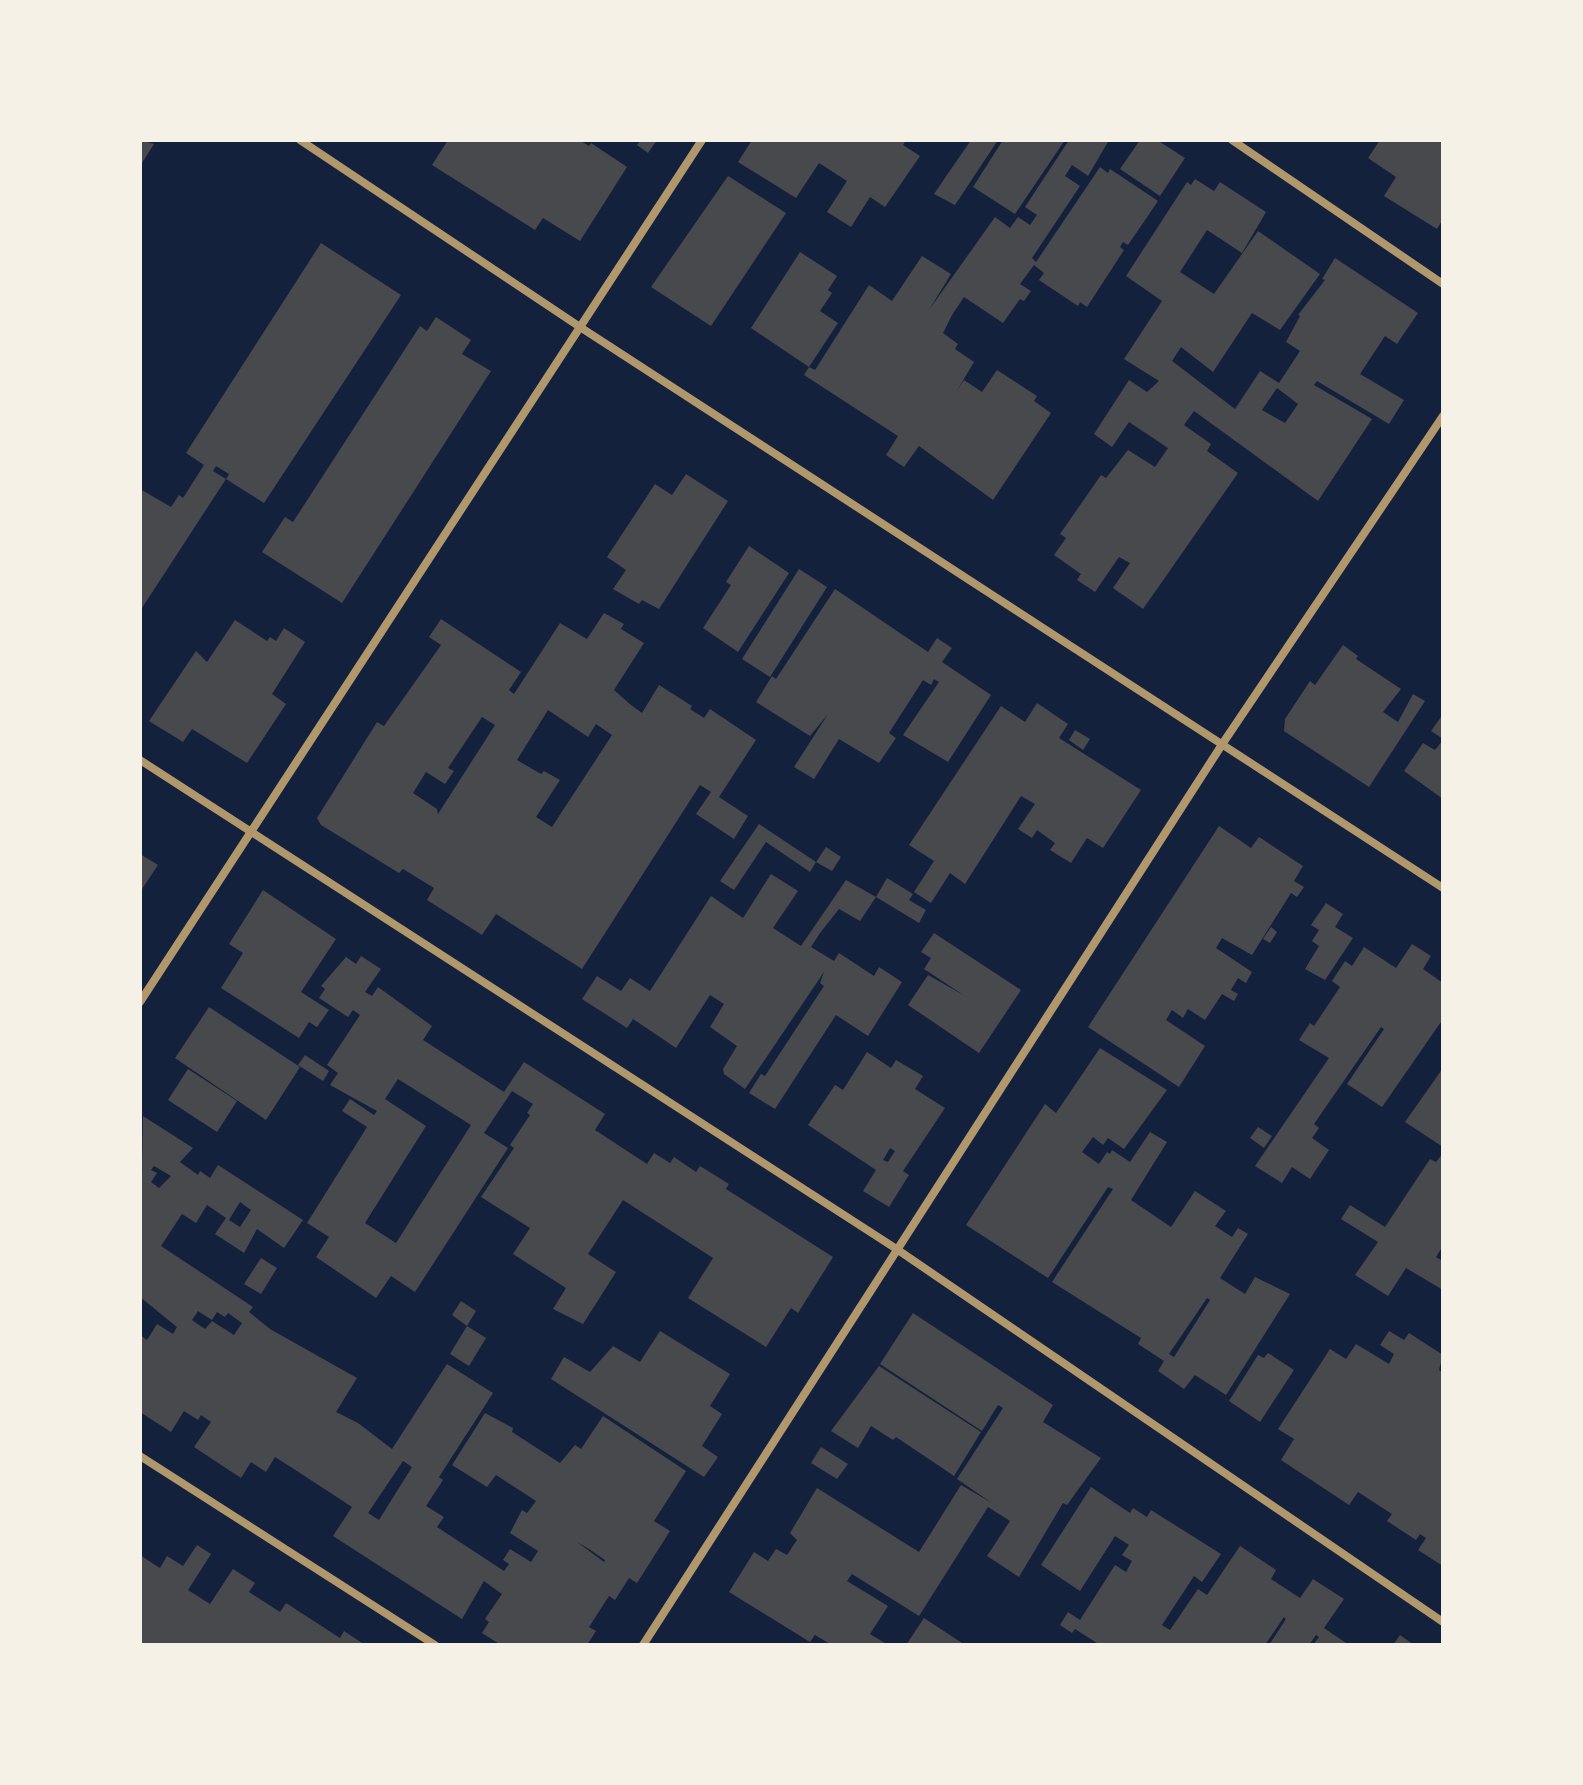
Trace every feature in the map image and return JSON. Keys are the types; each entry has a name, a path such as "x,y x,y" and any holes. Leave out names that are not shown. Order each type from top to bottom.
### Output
{"street":[{"path":"300,140 580,327 1443,888"},
{"path":"140,1002 702,140"},
{"path":"1232,140 1443,284"},
{"path":"643,1645 895,1248 1223,743 1443,416"},
{"path":"140,760 895,1248 1443,1622"},
{"path":"140,1456 435,1645"}],"building":[{"path":"140,140 154,144 140,166"},
{"path":"448,140 579,140 589,146 591,143 627,167 580,241 543,218 535,230 432,165"},
{"path":"641,140 657,140 648,153 637,145"},
{"path":"752,140 906,140 903,145 920,156 885,207 870,197 851,227 827,212 847,181 819,163 796,198 738,162"},
{"path":"971,140 998,140 955,205 934,194"},
{"path":"1003,140 1065,140 1015,214 973,187"},
{"path":"1069,140 1109,140 1088,176 1072,165 1065,176 1080,186 1032,258 1036,262 1100,167 1108,173 1110,169 1158,201 1128,245 1123,242 1120,247 1124,250 1087,307 1080,302 1078,306 1039,280 1044,273 1034,265 1020,284 1031,291 1024,301 1020,299 1003,323 964,297 952,315 943,333 958,344 955,349 974,362 955,394 964,380 982,392 997,370 1037,396 1034,401 1051,413 993,500 919,446 904,467 886,455 898,436 804,375 809,367 815,370 869,285 892,301 922,256 951,274 929,310 995,217 1010,228 1018,217 1030,225 1037,215 1025,207"},
{"path":"1140,140 1157,140 1185,158 1160,196 1120,169"},
{"path":"1380,140 1443,140 1443,219 1437,229 1384,196 1396,177 1368,158"},
{"path":"728,176 786,213 711,326 651,287"},
{"path":"1195,179 1214,191 1220,182 1266,212 1242,253 1207,230 1180,272 1214,294 1258,231 1320,274 1280,330 1252,313 1213,372 1181,347 1172,361 1235,409 1260,371 1279,383 1300,351 1286,342 1298,315 1325,280 1322,279 1335,258 1418,313 1397,344 1385,336 1360,374 1404,400 1389,424 1317,381 1314,385 1372,419 1318,501 1194,411 1184,425 1211,444 1207,451 1238,473 1143,609 1113,588 1130,563 1119,557 1095,592 1077,580 1081,574 1054,555 1066,538 1060,534 1101,475 1106,478 1128,450 1155,467 1168,448 1129,422 1112,447 1094,434 1129,380 1147,392 1159,381 1124,359 1162,301 1126,276 1187,182 1191,185","holes":["1277,388 1298,404 1285,423 1262,410"]},
{"path":"321,243 401,295 264,503 226,479 140,611 140,489 171,507 179,495 183,498 204,465 186,453","holes":["216,466 229,474 226,479 213,471"]},
{"path":"800,252 837,276 828,290 832,293 820,311 838,323 809,367 751,328"},
{"path":"436,317 471,340 462,354 491,371 342,603 262,552 285,517 293,522 420,326 427,331"},
{"path":"686,474 728,501 659,609 642,600 639,604 613,589 626,570 607,557 655,484 672,495"},
{"path":"749,546 789,573 738,652 703,628 731,585 726,582"},
{"path":"799,569 827,587 770,677 742,659"},
{"path":"835,589 928,652 937,638 952,648 942,662 991,695 948,762 903,735 939,682 934,679 931,685 923,680 889,733 896,738 879,763 839,739 814,779 794,767 828,714 810,736 756,702 772,676 776,679"},
{"path":"604,613 624,624 621,629 644,643 614,690 642,713 659,685 692,706 690,709 704,718 710,709 756,740 719,797 748,816 734,839 696,814 711,792 700,785 582,969 496,914 482,935 427,900 434,888 403,869 399,873 321,825 317,818 377,722 384,726 441,645 429,637 441,619 521,672 509,690 514,694 560,623 587,639","holes":["548,710 588,737 596,724 612,735 552,827 536,817 560,780 544,771 541,774 517,760","482,717 495,725 438,814 437,809 413,793 426,772 445,784 454,771 448,768"]},
{"path":"235,620 267,641 270,637 276,641 284,628 305,642 272,694 286,704 247,763 192,729 183,742 149,721 196,651 207,662"},
{"path":"1343,645 1358,656 1356,659 1401,689 1383,712 1398,722 1413,694 1425,701 1369,787 1284,731 1285,719 1310,681 1315,685"},
{"path":"1037,703 1068,724 1059,738 1141,790 1103,848 1087,838 1071,863 1050,850 1055,843 1037,830 1032,838 1018,829 1035,804 1021,796 965,884 950,873 931,903 914,892 934,861 909,845 1001,706 1025,722"},
{"path":"1443,714 1443,739 1431,731"},
{"path":"1075,730 1090,739 1083,750 1069,740"},
{"path":"1443,740 1443,799 1404,771 1423,743 1435,750"},
{"path":"759,824 816,862 810,872 766,842 734,890 720,881"},
{"path":"1219,826 1251,848 1259,837 1303,866 1294,881 1304,887 1297,897 1291,893 1252,955 1222,938 1216,948 1252,972 1246,983 1238,978 1231,990 1238,994 1234,1001 1222,994 1205,1020 1188,1009 1183,1018 1172,1010 1166,1020 1205,1046 1179,1087 1088,1027"},
{"path":"826,847 841,857 832,871 816,862"},
{"path":"140,854 158,865 140,892"},
{"path":"771,874 798,891 773,928 801,946 846,880 876,897 860,921 839,909 811,947 834,961 839,953 874,976 879,967 902,982 868,1036 836,1015 775,1109 749,1093 761,1074 765,1076 824,986 820,983 824,972 745,1089 724,1074 723,1069 737,1046 710,1027 724,1004 710,995 676,1048 633,1019 627,1028 582,999 597,976 621,991 630,978 650,991 711,896 743,918"},
{"path":"887,878 913,894 909,900 926,910 919,923 876,897"},
{"path":"263,890 336,939 301,992 329,1010 317,1027 309,1022 299,1038 221,988 243,953 229,944"},
{"path":"1326,903 1343,914 1335,927 1353,938 1325,980 1305,969 1319,946 1312,941 1319,930 1311,925"},
{"path":"1271,927 1277,932 1270,943 1263,939"},
{"path":"934,933 1021,990 979,1053 908,1005 928,975 965,996 924,969 931,958 921,952"},
{"path":"1412,944 1431,956 1423,969 1443,983 1443,1019 1382,1107 1347,1084 1384,1029 1381,1027 1314,1124 1319,1128 1312,1138 1329,1150 1310,1179 1292,1167 1282,1183 1255,1166 1329,1058 1299,1040 1310,1023 1314,1026 1340,987 1332,981 1345,961 1352,966 1364,947 1396,968"},
{"path":"361,956 381,969 365,992 372,996 378,987 432,1026 423,1040 504,1092 524,1062 605,1114 595,1130 647,1164 654,1153 670,1163 674,1157 696,1172 700,1166 729,1184 726,1189 833,1257 798,1313 791,1308 766,1347 688,1298 713,1258 623,1200 588,1254 616,1272 583,1324 553,1309 566,1288 513,1254 530,1228 481,1197 514,1148 510,1145 530,1115 527,1113 533,1104 512,1091 484,1133 508,1148 415,1292 391,1276 376,1298 316,1257 329,1237 307,1223 367,1127 342,1111 350,1099 374,1115 377,1111 330,1085 338,1073 327,1065 360,1015 353,1010 348,1017 319,998 325,989 321,986 346,957 356,964","holes":["398,1079 471,1125 396,1243 365,1223 426,1126 385,1099"]},
{"path":"209,1007 300,1067 266,1120 175,1058"},
{"path":"1100,1048 1167,1090 1124,1149 1108,1138 1103,1145 1093,1137 1082,1152 1099,1164 1112,1150 1130,1162 1150,1132 1167,1142 1131,1200 1171,1227 1195,1191 1226,1211 1215,1226 1232,1237 1238,1228 1248,1234 1220,1278 1245,1294 1255,1277 1290,1294 1226,1395 1195,1375 1184,1389 1158,1371 1164,1361 1138,1344 1141,1338 1052,1282 1113,1189 1108,1187 1048,1278 966,1225 1045,1104 1056,1113","holes":["1207,1298 1210,1300 1174,1357 1169,1354"]},
{"path":"867,1052 891,1068 896,1060 923,1076 915,1089 945,1108 903,1171 909,1175 889,1207 863,1191 876,1170 808,1125 835,1085 843,1090","holes":["890,1148 895,1151 888,1162 883,1160"]},
{"path":"305,1055 329,1071 323,1081 298,1065"},
{"path":"1443,1068 1443,1147 1405,1122"},
{"path":"188,1069 237,1101 217,1132 168,1100"},
{"path":"143,1116 193,1148 180,1162 198,1175 200,1171 210,1178 218,1165 303,1220 284,1248 257,1229 244,1253 215,1234 226,1218 207,1205 196,1223 182,1214 161,1246 253,1307 249,1312 270,1329 357,1378 336,1412 358,1423 392,1449 447,1364 493,1393 439,1477 443,1480 426,1506 444,1517 437,1527 504,1571 509,1564 503,1560 510,1549 531,1562 538,1551 510,1533 522,1510 527,1513 536,1501 496,1475 487,1487 452,1465 485,1413 513,1428 512,1432 560,1463 575,1445 581,1449 603,1416 686,1471 654,1521 670,1531 637,1583 629,1578 615,1600 609,1596 589,1627 596,1631 587,1645 501,1645 482,1633 489,1622 485,1619 502,1594 484,1581 462,1619 333,1536 352,1507 297,1471 275,1457 266,1472 251,1462 241,1478 194,1447 211,1422 201,1415 198,1420 184,1411 171,1432 140,1412 140,1335 147,1340 157,1324 173,1334 177,1327 140,1297","holes":["154,1166 171,1176 159,1188 151,1182 157,1173 151,1170","240,1202 251,1210 240,1227 229,1220","198,1311 212,1320 217,1312 225,1317 228,1313 242,1323 234,1335 212,1321 205,1329 192,1320","403,1461 412,1467 379,1520 368,1513","577,1542 589,1549 604,1562"]},
{"path":"1258,1127 1272,1136 1264,1148 1250,1138"},
{"path":"1443,1153 1443,1246 1436,1257 1443,1261 1443,1290 1406,1268 1388,1296 1355,1275 1378,1242 1341,1219 1350,1205 1385,1227 1430,1159 1436,1162"},
{"path":"261,1258 277,1268 261,1294 244,1284"},
{"path":"461,1301 476,1311 467,1326 452,1315"},
{"path":"913,1313 1053,1405 1043,1422 1101,1458 1067,1505 1063,1503 1019,1577 987,1556 1010,1521 988,1507 919,1616 852,1574 847,1581 888,1606 870,1634 888,1645 832,1645 815,1635 810,1642 729,1592 754,1552 768,1561 776,1549 787,1555 797,1540 790,1533 817,1488 919,1552 961,1485 992,1503 957,1479 1003,1408 998,1405 982,1431 880,1364"},
{"path":"467,1326 486,1338 469,1366 450,1354"},
{"path":"660,1331 730,1374 710,1406 722,1414 702,1446 718,1457 704,1477 551,1379 564,1357 590,1372 613,1346 640,1362"},
{"path":"1389,1331 1404,1340 1409,1333 1443,1355 1439,1370 1443,1373 1443,1566 1418,1550 1426,1538 1420,1534 1416,1540 1387,1521 1392,1514 1358,1492 1349,1505 1281,1460 1294,1439 1278,1429 1330,1349 1346,1359 1356,1344 1389,1364 1394,1354 1380,1345"},
{"path":"1268,1353 1294,1370 1260,1422 1229,1401 1258,1355 1264,1358"},
{"path":"879,1366 981,1432 954,1476 896,1437 893,1440 871,1426 858,1448 831,1431"},
{"path":"821,1447 848,1464 837,1479 811,1463"},
{"path":"1091,1487 1130,1513 1133,1508 1147,1517 1151,1510 1221,1554 1202,1582 1194,1576 1162,1625 1170,1630 1198,1589 1207,1595 1240,1546 1276,1570 1271,1579 1300,1598 1313,1579 1344,1599 1324,1628 1349,1645 1313,1645 1319,1637 1316,1635 1309,1645 1269,1645 1286,1619 1284,1617 1265,1645 1100,1645 1075,1629 1072,1633 1060,1625 1068,1612 1080,1620 1115,1565 1126,1572 1132,1561 1122,1555 1129,1545 1115,1536 1080,1591 1041,1565"},
{"path":"197,1545 211,1554 188,1590 210,1604 233,1569 255,1583 249,1592 280,1612 286,1603 340,1638 344,1631 365,1645 140,1645 140,1555 160,1568 167,1556 183,1566"},
{"path":"924,1618 965,1645 906,1645"},
{"path":"1400,1635 1414,1645 1393,1645"}]}
